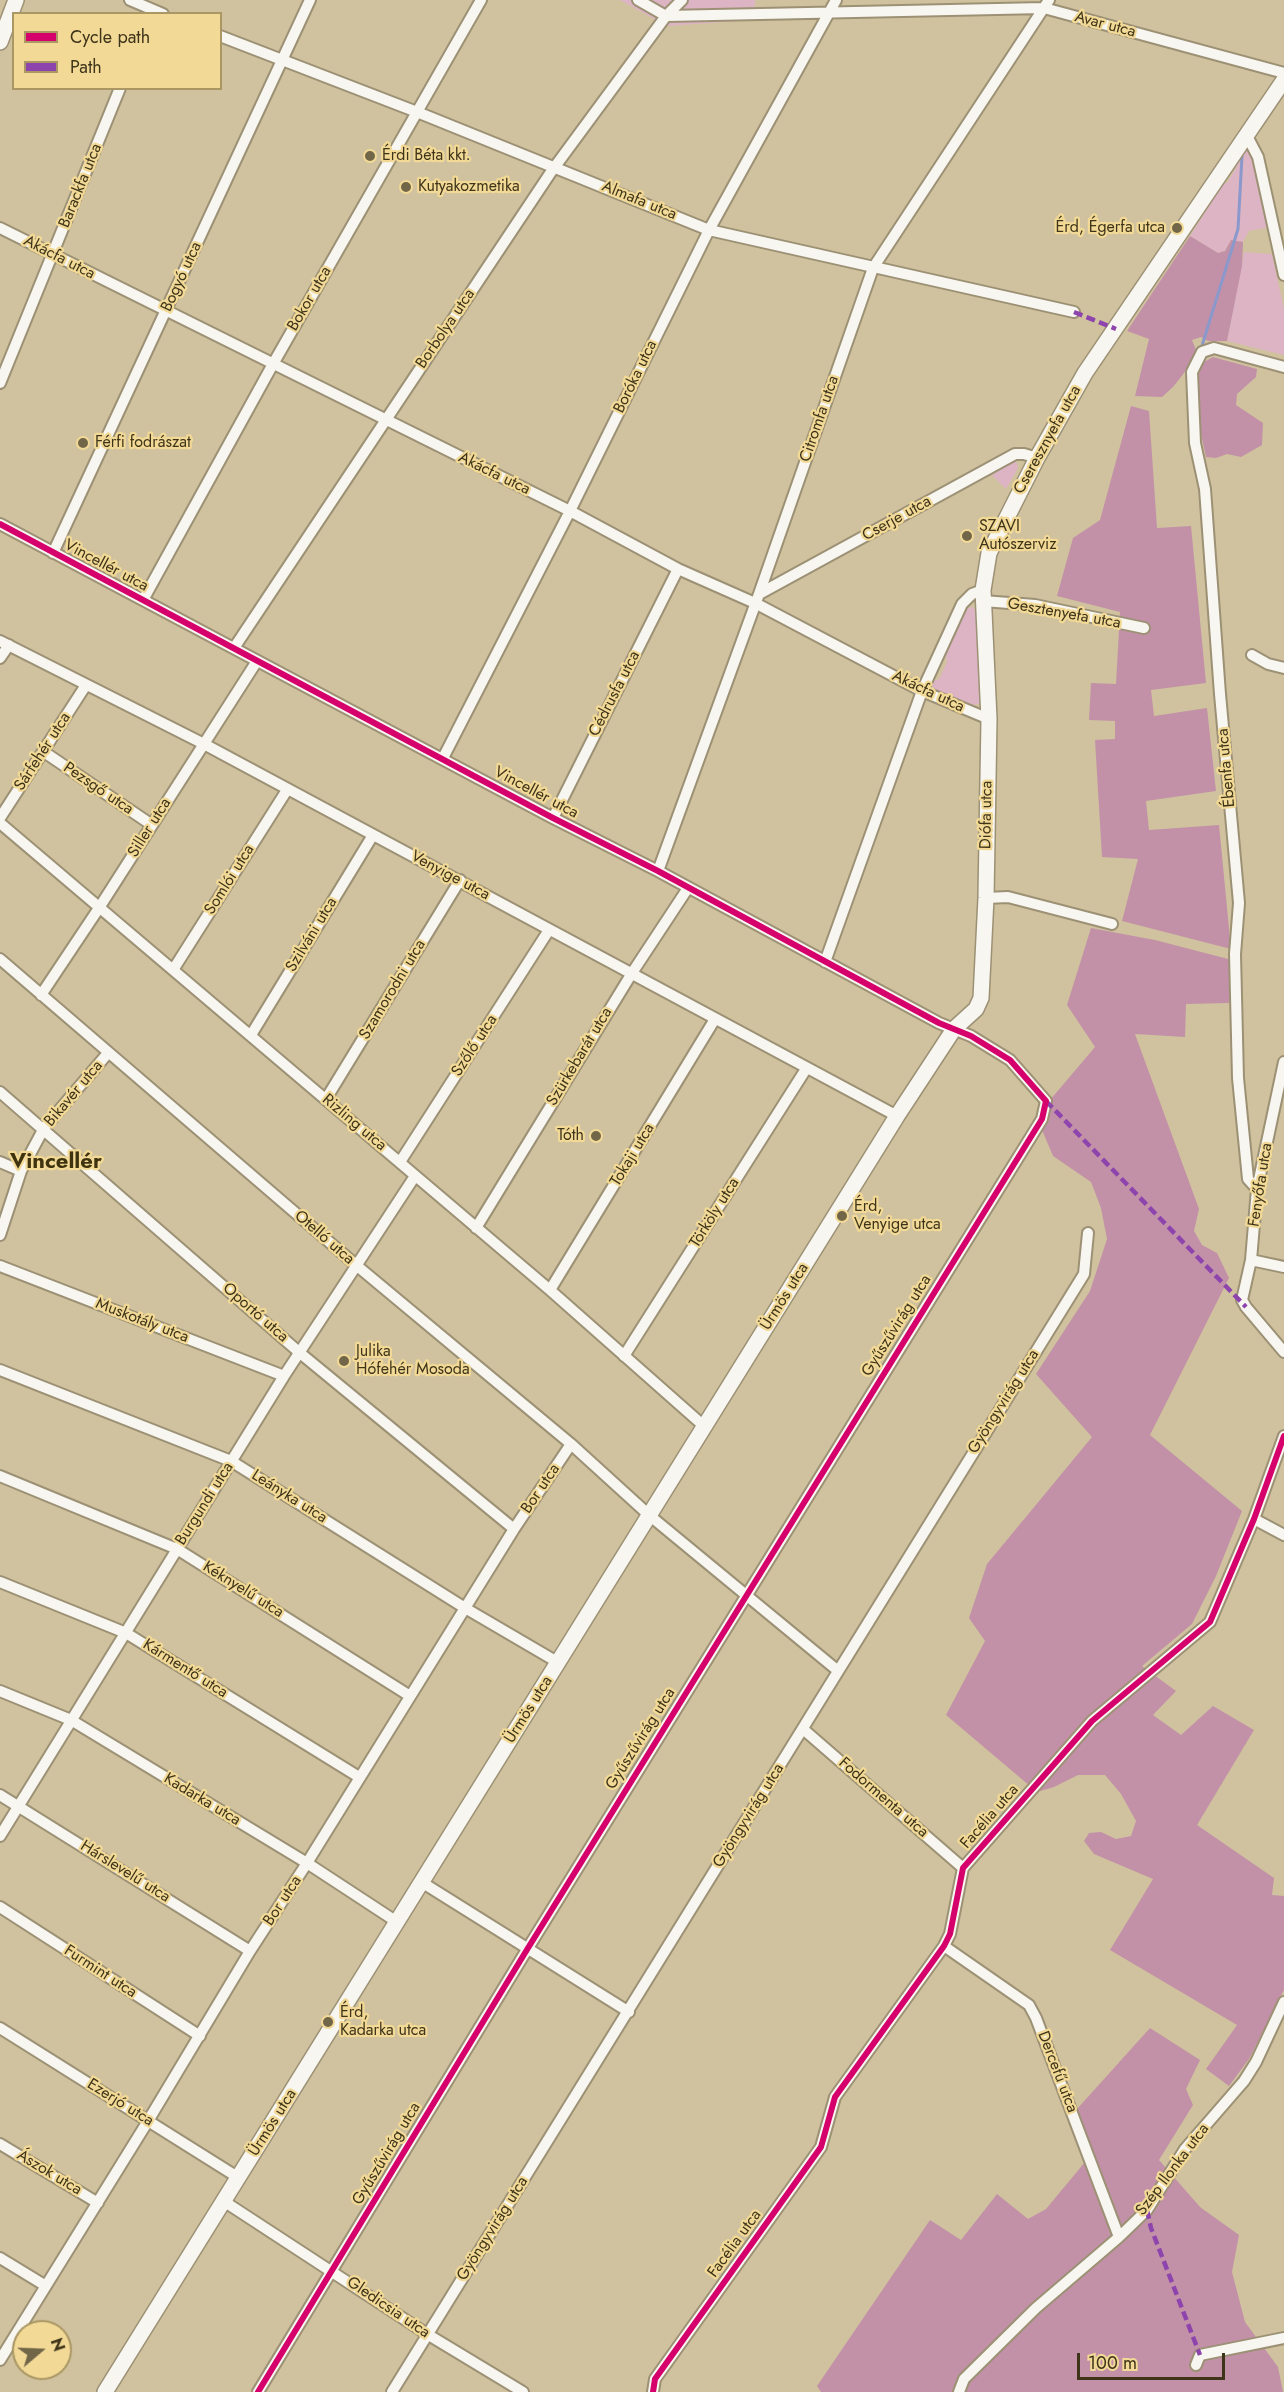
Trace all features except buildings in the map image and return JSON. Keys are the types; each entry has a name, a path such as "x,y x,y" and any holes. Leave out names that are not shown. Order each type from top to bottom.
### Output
{"street":[{"path":"0,42 16,0"},
{"path":"130,0 152,7"},
{"name":"Bogyó utca","path":"53,553 310,0"},
{"name":"Bokor utca","path":"143,600 273,364 481,0"},
{"path":"638,0 656,4 666,16"},
{"name":"Borbolya utca","path":"234,648 555,167 666,16 682,0"},
{"name":"Boróka utca","path":"443,758 570,511 709,230 836,0"},
{"name":"Avar utca","path":"666,16 827,14 1046,4 1284,73"},
{"name":"Citromfa utca","path":"658,871 873,268 1046,4"},
{"name":"Almafa utca","path":"222,37 417,112 709,230 1074,312"},
{"name":"Cseresznyefa utca","path":"983,596 984,571 993,542 1085,373 1284,80"},
{"name":"Barackfa utca","path":"0,383 119,90"},
{"path":"1246,134 1258,157 1284,275"},
{"name":"Akácfa utca","path":"0,228 570,511 678,570 757,598 922,691 989,719"},
{"name":"Ébenfa utca","path":"1257,1189 1248,1179 1238,1078 1235,954 1239,903 1220,694 1205,489 1195,443 1192,372 1202,352 1214,348 1284,367"},
{"name":"Cserje utca","path":"757,598 1015,454 1037,458"},
{"name":"Vincellér utca","path":"0,524 553,818 658,871 825,962 971,1036 1010,1059 1046,1101"},
{"name":"Cédrusfa utca","path":"553,818 678,570"},
{"path":"825,962 922,691 962,604 972,594 983,596"},
{"name":"Gesztenyefa utca","path":"983,596 1144,628"},
{"name":"Diófa utca","path":"954,1029 976,1009 981,998 986,898 989,719 983,596"},
{"path":"0,658 4,643"},
{"name":"Venyige utca","path":"4,643 204,744 897,1116"},
{"path":"1252,655 1268,664 1284,668"},
{"name":"Siller utca","path":"41,995 99,909 257,661"},
{"name":"Sárfehér utca","path":"0,818 86,685"},
{"name":"Pezsgő utca","path":"44,752 152,825"},
{"name":"Somlói utca","path":"173,970 287,789"},
{"name":"Rizling utca","path":"0,823 550,1290 705,1427"},
{"name":"Szilváni utca","path":"251,1035 373,835"},
{"name":"Szamorodni utca","path":"326,1100 460,880"},
{"name":"Szürkebarát utca","path":"476,1228 632,973 688,888"},
{"path":"986,898 1008,897 1112,924"},
{"name":"Szőlő utca","path":"400,1162 549,930"},
{"name":"Otelló utca","path":"0,959 356,1265 571,1444 649,1515 837,1670"},
{"name":"Tokaji utca","path":"550,1290 715,1019"},
{"name":"Ürmös utca","path":"105,2392 897,1116 954,1029"},
{"name":"Bikavér utca","path":"0,1235 21,1171 44,1128 108,1053"},
{"name":"Fenyőfa utca","path":"1284,1064 1257,1189 1251,1260 1242,1300 1284,1352"},
{"name":"Törköly utca","path":"624,1356 806,1069"},
{"name":"Oportó utca","path":"0,1092 300,1353 514,1529"},
{"name":"Gyűszűvirág utca","path":"258,2392 528,1948 1042,1119 1046,1101"},
{"path":"0,1162 21,1171"},
{"name":"Burgundi utca","path":"0,1836 284,1376 415,1176"},
{"name":"Gyöngyvirág utca","path":"392,2392 1084,1274 1088,1233"},
{"path":"1251,1260 1284,1267"},
{"name":"Muskotály utca","path":"0,1266 284,1376"},
{"name":"Leányka utca","path":"0,1370 231,1461 465,1608 559,1663"},
{"name":"Facélia utca","path":"653,2392 655,2379 821,2147 835,2097 944,1946 950,1934 963,1868 1092,1721 1210,1622 1254,1519 1284,1436"},
{"name":"Bor utca","path":"0,2360 250,1951 514,1529 571,1444"},
{"name":"Kéknyelű utca","path":"0,1476 177,1549 410,1696"},
{"path":"1254,1519 1284,1535"},
{"name":"Kármentő utca","path":"0,1582 126,1633 359,1777"},
{"name":"Kadarka utca","path":"0,1691 71,1720 307,1863 398,1922"},
{"name":"Fodormenta utca","path":"803,1729 963,1868"},
{"name":"Hárslevelű utca","path":"0,1795 250,1951"},
{"path":"423,1883 628,2012"},
{"name":"Furmint utca","path":"0,1907 200,2036"},
{"name":"Dercefű utca","path":"944,1946 1029,2005 1036,2018 1119,2237"},
{"name":"Szép Ilonka utca","path":"959,2392 964,2379 1036,2308 1147,2210 1185,2149 1244,2081 1256,2062 1284,2002"},
{"name":"Ezerjó utca","path":"0,2028 239,2178"},
{"name":"Ászok utca","path":"0,2144 98,2203"},
{"name":"Gledicsia utca","path":"225,2202 427,2334 523,2392"},
{"path":"0,2258 46,2286"},
{"path":"1196,2365 1200,2355 1284,2338"}],"shaded area":[{"path":"620,0 755,0 754,20 667,26"},
{"path":"1248,146 1253,152 1271,227 1249,231 1243,242 1231,240 1225,251 1218,253 1190,236 1224,183 1227,183 1237,166 1236,162"},
{"path":"1190,236 1218,253 1225,251 1231,240 1243,242 1242,266 1227,341 1208,341 1201,337 1192,340 1196,350 1184,373 1173,387 1162,397 1135,396 1149,339 1127,331"},
{"path":"1244,252 1272,254 1284,309 1284,355 1227,341"},
{"path":"1213,357 1257,369 1256,377 1237,394 1236,405 1263,423 1262,445 1241,457 1227,454 1216,458 1206,457 1198,420 1199,374 1202,363"},
{"path":"1131,406 1149,411 1157,528 1191,526 1206,683 1151,690 1154,716 1207,708 1216,791 1146,801 1149,830 1219,825 1231,949 1122,921 1138,859 1102,857 1095,740 1115,739 1115,721 1089,720 1091,683 1116,684 1120,612 1057,596 1073,538 1100,520"},
{"path":"1014,461 1018,468 1006,489 992,475"},
{"path":"972,607 977,610 981,703 970,706 936,691 932,686 933,681 939,679 947,662 945,654 965,612"},
{"path":"1091,928 1155,940 1232,960 1229,1003 1186,1004 1185,1037 1135,1034 1199,1209 1194,1231 1202,1245 1217,1253 1229,1278 1150,1435 1242,1511 1216,1576 1192,1624 1142,1666 1176,1691 1153,1715 1181,1735 1213,1706 1254,1730 1197,1825 1274,1878 1272,1895 1284,1896 1284,1990 1249,2059 1229,2086 1206,2069 1237,2025 1110,1950 1153,1879 1094,1854 1084,1841 1089,1833 1101,1832 1116,1839 1131,1836 1136,1821 1121,1794 1105,1775 1078,1775 1054,1787 1037,1792 946,1715 985,1641 969,1618 987,1564 1092,1437 1036,1374 1090,1291 1107,1239 1101,1208 1091,1182 1053,1156 1042,1130 1050,1100 1095,1047 1067,1005"},
{"path":"1150,2028 1200,2060 1186,2089 1193,2105 1159,2160 1200,2207 1239,2235 1232,2272 1245,2322 1278,2367 1283,2392 821,2392 817,2386 930,2220 961,2240 997,2194 1028,2219 1046,2209 1085,2162 1068,2119"}],"waterway":[{"path":"1201,349 1238,229 1242,156"}],"marked path":[{"path":"1074,312 1116,329"},
{"path":"1046,1101 1246,1307"},
{"path":"1147,2210 1151,2228 1200,2355"}],"cycle path":[{"path":"0,524 553,818 658,871 939,1023 971,1036 1010,1060 1046,1101 1042,1119 528,1948 258,2392"},
{"path":"653,2392 655,2379 821,2147 835,2097 944,1946 950,1934 963,1868 1092,1721 1210,1622 1254,1519 1284,1436"}],"place":[{"name":"Érdi Béta kkt.","path":"370,156"},
{"name":"Kutyakozmetika","path":"406,187"},
{"name":"Érd, Égerfa utca","path":"1177,228"},
{"name":"Férfi fodrászat","path":"83,443"},
{"name":"SZAVI Autószerviz","path":"967,536"},
{"name":"Tóth","path":"596,1136"},
{"name":"Érd, Venyige utca","path":"842,1216"},
{"name":"Julika Hófehér Mosoda","path":"344,1361"},
{"name":"Érd, Kadarka utca","path":"328,2022"}],"district":[{"name":"Vincellér","path":"56,1163"}]}
